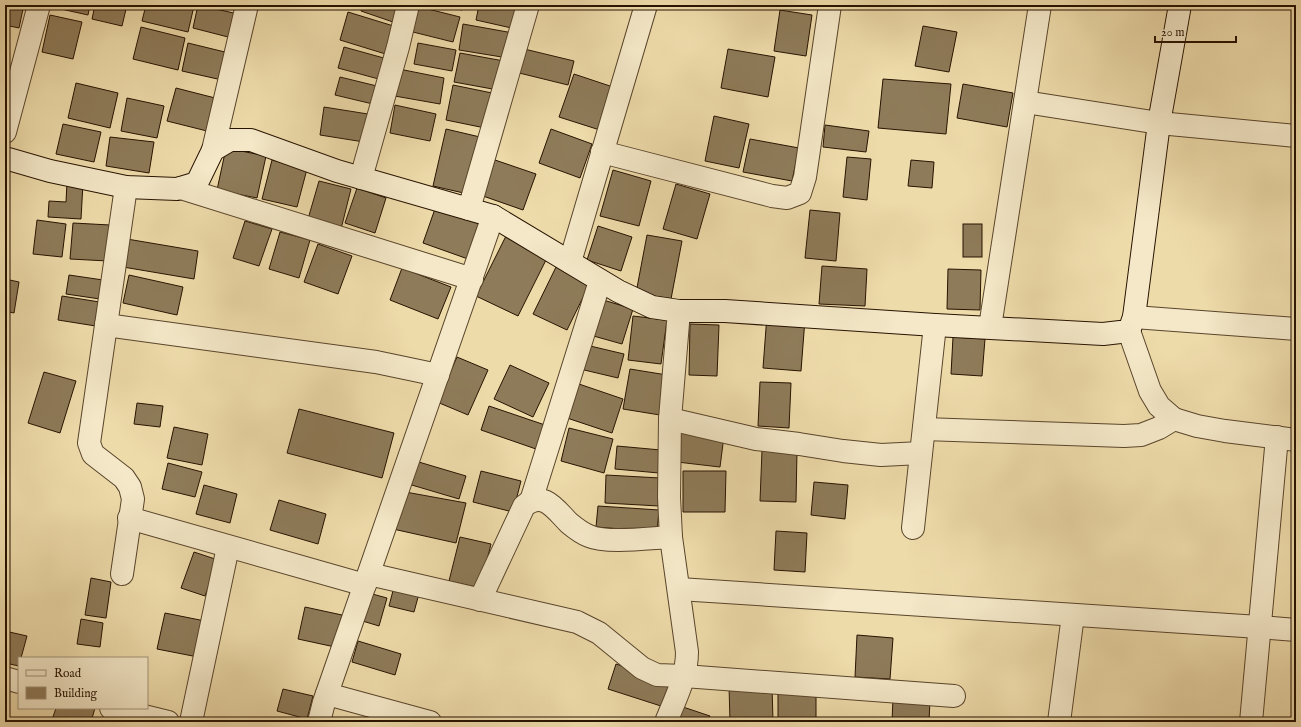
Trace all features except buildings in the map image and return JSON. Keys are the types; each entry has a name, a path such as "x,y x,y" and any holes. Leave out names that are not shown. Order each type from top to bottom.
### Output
{"street":[{"path":"5,132 40,5"},
{"path":"5,158 50,171 126,187 178,189 197,183 213,150 247,5"},
{"path":"361,178 396,55 408,5"},
{"path":"469,209 528,5"},
{"path":"570,262 646,5"},
{"path":"602,152 772,196 787,198 800,193 805,177 830,5"},
{"path":"990,327 1040,5"},
{"path":"1180,5 1159,123 1131,324 1150,391 1159,406 1174,419 1197,426 1286,439 1259,627 1251,722"},
{"path":"1025,102 1159,123 1296,136"},
{"path":"213,150 230,140 251,140 337,171 493,216 600,281 652,307 679,311 725,311 935,325 1103,334 1131,324 1296,329"},
{"path":"122,574 129,518 133,499 130,488 124,478 94,454 89,443 126,187"},
{"path":"181,188 472,279"},
{"path":"319,722 327,694 493,216"},
{"path":"531,501 600,281"},
{"path":"666,722 684,676 687,662 679,589 671,538 669,497 670,419 679,311"},
{"path":"106,325 376,362 438,375"},
{"path":"914,528 935,325"},
{"path":"670,419 756,439 799,444 843,452 881,455 921,453"},
{"path":"924,429 1124,436 1141,435 1159,428 1174,419"},
{"path":"480,600 524,506 531,501 541,500 553,505 577,530 590,537 613,540 671,538"},
{"path":"129,518 228,546 367,579 480,600 577,622 599,632 642,668 657,675 954,696"},
{"path":"191,722 228,546"},
{"path":"679,589 1296,630"},
{"path":"1059,722 1073,614"},
{"path":"5,678 18,682"},
{"path":"327,694 430,722"},
{"path":"114,709 141,719 168,722"}]}
